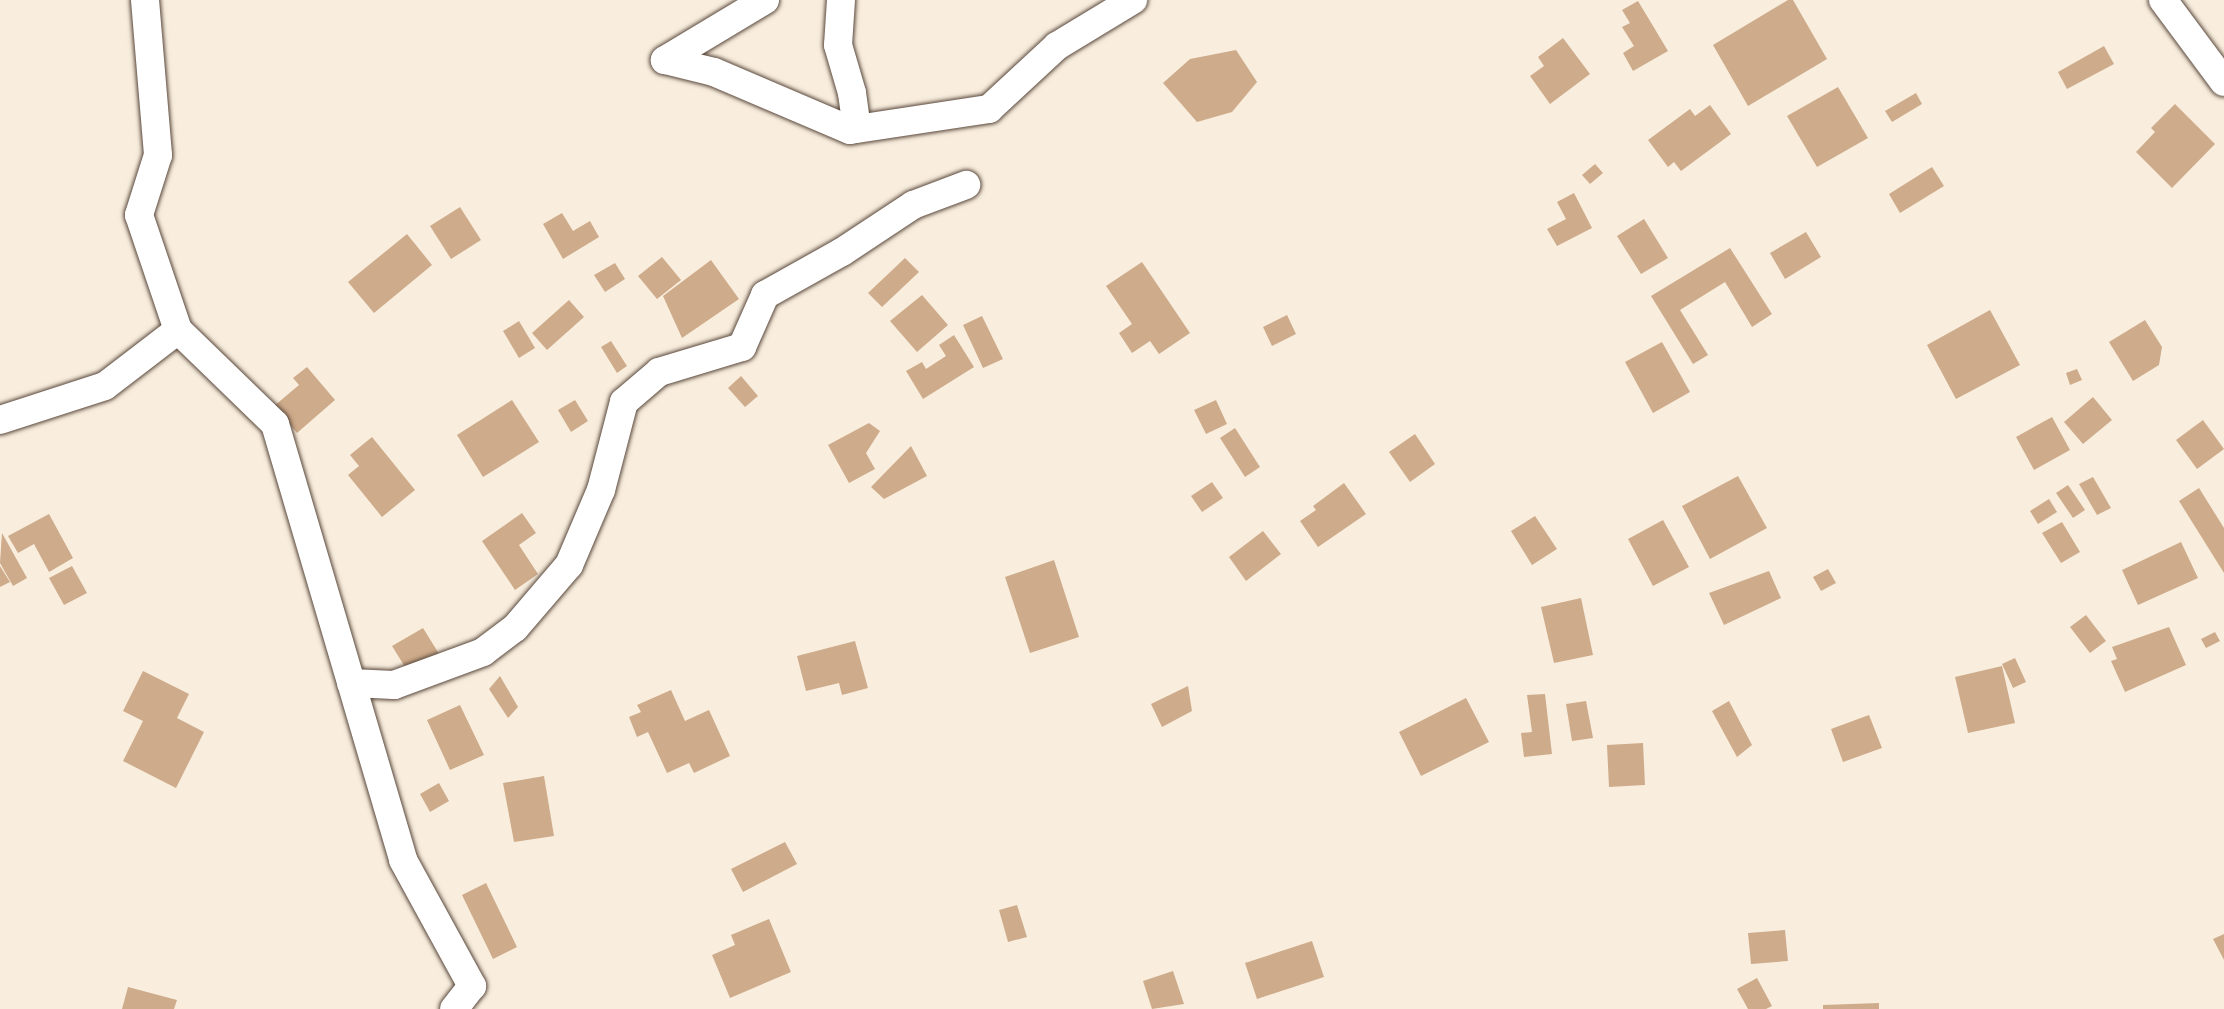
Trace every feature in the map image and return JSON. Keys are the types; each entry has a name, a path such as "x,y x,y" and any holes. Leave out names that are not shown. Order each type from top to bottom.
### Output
{"street":[{"path":"145,0 158,155 139,215 178,330 275,424 403,860 472,986 454,1009"},
{"path":"765,0 665,60 714,72 795,109 850,130 989,108 1057,46 1133,0"},
{"path":"841,0 838,45 852,93 857,129"},
{"path":"2163,0 2224,82"},
{"path":"351,683 394,685 461,657 483,652 515,628 569,565 601,490 624,402 659,372 742,347 765,295 842,252 913,205 966,185"},
{"path":"0,420 105,386 178,330"}],"building":[{"path":"1788,0 1793,0 1827,59 1748,106 1713,45"},
{"path":"1638,1 1668,51 1633,71 1623,53 1634,46 1622,27 1630,23 1622,10"},
{"path":"1563,38 1590,74 1550,104 1530,76 1544,66 1538,57"},
{"path":"2104,46 2114,64 2067,89 2058,72"},
{"path":"1236,50 1257,82 1232,112 1197,122 1163,83 1190,59"},
{"path":"1838,87 1868,138 1817,167 1787,116"},
{"path":"1916,93 1922,104 1892,122 1885,111"},
{"path":"2175,104 2215,144 2172,188 2136,152 2155,132 2151,128"},
{"path":"1710,105 1731,134 1681,171 1674,162 1668,167 1648,140 1690,109 1695,116"},
{"path":"1595,164 1603,173 1590,184 1582,175"},
{"path":"1932,167 1944,186 1900,213 1889,194"},
{"path":"1574,193 1592,228 1557,246 1547,229 1566,219 1557,202"},
{"path":"460,207 481,240 451,259 430,226"},
{"path":"562,213 573,231 590,221 599,237 563,259 543,224"},
{"path":"1644,219 1668,258 1641,274 1617,236"},
{"path":"1806,232 1821,257 1785,279 1770,253"},
{"path":"407,234 432,265 374,313 348,282"},
{"path":"1730,248 1772,314 1752,327 1725,282 1680,310 1708,355 1693,364 1651,296"},
{"path":"662,257 681,280 657,299 638,276"},
{"path":"905,258 919,272 882,307 868,293"},
{"path":"711,260 739,299 682,338 663,296"},
{"path":"1142,262 1190,333 1159,354 1150,341 1132,353 1119,333 1132,324 1106,286"},
{"path":"615,263 625,279 605,292 594,275"},
{"path":"922,295 948,325 917,352 890,321"},
{"path":"569,300 584,317 547,350 532,333"},
{"path":"1990,310 2020,365 1956,399 1927,345"},
{"path":"1287,315 1296,334 1272,346 1263,327"},
{"path":"982,316 1003,359 983,368 963,325"},
{"path":"2145,320 2162,347 2159,365 2133,381 2109,342"},
{"path":"519,321 535,348 519,358 503,331"},
{"path":"954,335 974,367 923,399 906,371 922,362 926,369 946,356 939,345"},
{"path":"611,341 627,366 617,373 601,347"},
{"path":"1662,342 1690,392 1653,413 1625,362"},
{"path":"307,367 335,400 297,433 274,406 299,385 293,378"},
{"path":"2077,369 2082,380 2070,385 2066,373"},
{"path":"741,376 758,396 745,407 728,388"},
{"path":"2093,397 2112,420 2083,444 2064,422"},
{"path":"512,400 539,442 483,477 457,435"},
{"path":"575,400 588,421 571,432 558,410"},
{"path":"1216,400 1227,424 1206,434 1194,410"},
{"path":"2052,417 2070,450 2034,470 2016,437"},
{"path":"2203,420 2224,449 2197,469 2176,440"},
{"path":"869,423 880,431 866,453 875,469 849,483 828,445"},
{"path":"1235,428 1260,467 1245,477 1220,438"},
{"path":"1415,434 1435,464 1410,482 1389,452"},
{"path":"372,437 415,490 382,517 348,475 359,466 350,455"},
{"path":"911,446 927,476 884,499 871,487"},
{"path":"1738,476 1767,528 1710,559 1682,506"},
{"path":"2093,477 2111,508 2097,515 2079,484"},
{"path":"1212,482 1223,498 1202,512 1191,496"},
{"path":"1344,483 1366,514 1318,547 1300,521 1316,510 1313,506"},
{"path":"2068,485 2085,510 2073,518 2056,493"},
{"path":"2199,488 2224,528 2224,573 2179,501"},
{"path":"2049,499 2057,512 2038,524 2030,511"},
{"path":"522,513 536,533 519,545 538,574 515,590 482,541"},
{"path":"49,514 73,558 49,572 34,544 18,553 8,536"},
{"path":"1535,516 1557,549 1532,565 1511,531"},
{"path":"1663,520 1689,567 1653,586 1628,539"},
{"path":"2062,522 2080,552 2061,563 2042,533"},
{"path":"1263,531 1281,554 1246,581 1229,557"},
{"path":"2,533 27,578 13,586 0,563"},
{"path":"2181,542 2198,578 2138,605 2122,570"},
{"path":"1054,560 1079,637 1030,653 1005,577"},
{"path":"0,566 10,582 0,587"},
{"path":"72,566 87,593 64,605 49,578"},
{"path":"1828,569 1836,583 1821,591 1813,577"},
{"path":"1769,571 1781,598 1724,625 1709,593"},
{"path":"1581,598 1593,655 1554,663 1541,607"},
{"path":"2086,615 2106,641 2090,653 2070,627"},
{"path":"2169,627 2186,665 2125,692 2111,661 2117,659 2112,647"},
{"path":"423,628 441,657 410,675 392,646"},
{"path":"2215,632 2220,641 2206,648 2201,639"},
{"path":"855,641 868,688 842,695 839,683 806,691 797,656"},
{"path":"2015,658 2026,682 2013,688 2002,664"},
{"path":"2002,666 2015,723 1968,733 1955,677"},
{"path":"143,671 189,694 177,718 204,732 176,788 123,761 143,721 123,711"},
{"path":"500,676 518,707 508,718 489,689"},
{"path":"1188,686 1192,711 1162,727 1151,704"},
{"path":"671,690 685,721 709,710 730,756 694,773 689,763 667,773 648,732 637,737 629,717 641,712 637,705"},
{"path":"1545,694 1552,754 1524,757 1521,733 1532,732 1527,695"},
{"path":"1466,698 1489,742 1421,776 1399,732"},
{"path":"1586,701 1593,738 1572,741 1566,704"},
{"path":"1729,701 1752,745 1737,757 1712,711"},
{"path":"460,705 484,755 450,770 427,720"},
{"path":"1869,715 1882,748 1843,762 1831,729"},
{"path":"1643,743 1645,785 1609,787 1607,745"},
{"path":"544,776 554,836 514,842 503,783"},
{"path":"439,783 449,801 430,812 420,794"},
{"path":"785,842 797,864 743,892 731,869"},
{"path":"486,883 517,947 493,959 462,895"},
{"path":"1017,905 1027,937 1008,942 999,910"},
{"path":"769,919 791,972 730,998 712,955 735,945 731,935"},
{"path":"1785,930 1788,961 1751,964 1748,933"},
{"path":"2224,934 2224,960 2213,939"},
{"path":"1312,941 1324,977 1257,999 1245,963"},
{"path":"1173,971 1184,1004 1152,1009 1143,981"},
{"path":"1757,978 1772,1006 1766,1009 1748,1009 1737,989"},
{"path":"128,987 177,1000 174,1009 122,1009"},
{"path":"1879,1003 1879,1009 1823,1009 1823,1005"}]}
